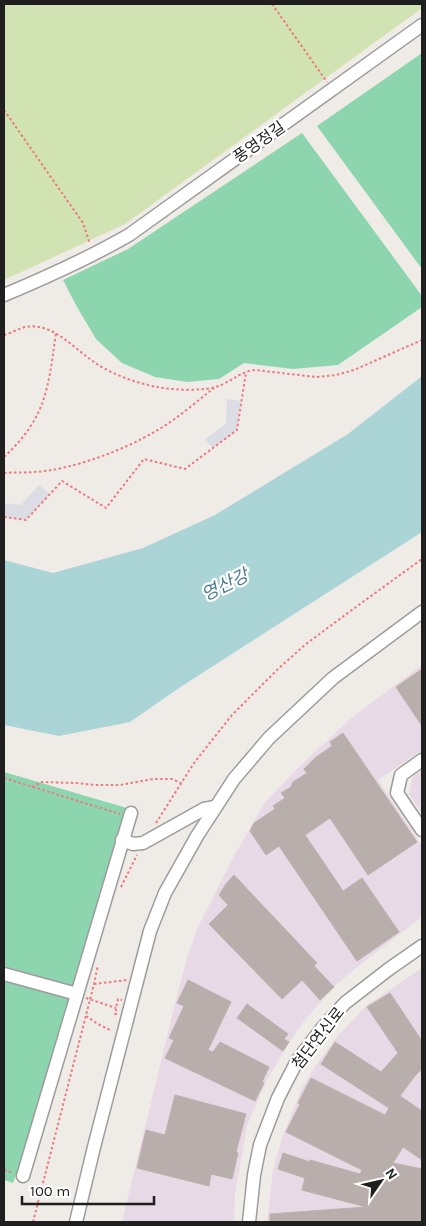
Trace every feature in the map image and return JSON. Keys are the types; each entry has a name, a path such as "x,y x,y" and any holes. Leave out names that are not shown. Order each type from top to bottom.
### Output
{"street":[{"name":"풍영정길","path":"4,295 57,272 129,235 422,25"},
{"path":"76,1222 150,931 165,893 197,836 234,779 263,745 295,713 333,678 422,612"},
{"path":"422,760 401,775 397,793 422,830"},
{"path":"122,840 133,844 143,843 204,809 215,807"},
{"path":"23,1176 130,815"},
{"name":"첨단연신로","path":"249,1222 254,1175 260,1145 278,1098 297,1061 323,1027 345,1003 422,946"},
{"path":"4,974 77,994"}],"path":[{"path":"272,4 333,90"},
{"path":"4,110 83,223 93,254"},
{"path":"4,336 30,326 47,329 56,333 95,363 113,373 156,387 180,390 215,388"},
{"path":"4,457 26,433 41,408 50,378 56,333"},
{"path":"4,473 44,471 110,453 158,430 215,388 246,372 255,370 316,377 336,375 354,370 422,340"},
{"path":"4,517 26,520 62,481 106,508 144,459 185,469 237,430 246,372"},
{"path":"4,778 130,815"},
{"path":"32,787 42,782 120,785 172,779 181,783"},
{"path":"94,984 138,979"},
{"path":"90,1000 116,1008"},
{"path":"86,1016 113,1032"}],"shaded area":[{"path":"227,399 241,401 237,430 213,448 205,439 226,424"},
{"path":"39,485 50,494 26,520 4,517 4,503 21,505"},
{"path":"422,665 422,750 378,780 422,846 422,917 337,984 307,1017 285,1049 267,1080 247,1125 235,1194 234,1222 122,1222 187,957 199,925 234,856 264,804 295,771 350,719"},
{"path":"422,769 422,814 409,794 413,776"},
{"path":"422,968 422,1222 267,1222 273,1170 282,1138 301,1090 316,1065 336,1038 367,1005"}],"green space":[{"path":"4,4 422,4 422,8 125,224 4,280"},
{"path":"422,53 422,269 317,126"},
{"path":"302,133 422,296 422,307 338,365 293,369 244,363 219,379 187,382 155,377 122,363 96,339 63,280 128,249"},
{"path":"4,772 137,811 82,996 13,1183 4,1180"}],"water":[{"name":"영산강","path":"422,376 422,532 179,688 130,722 59,736 4,725 4,560 53,573 143,548 215,515 348,434"}],"building":[{"path":"422,669 422,726 396,687"},
{"path":"343,733 417,842 368,875 330,818 305,835 343,891 362,878 399,932 357,961 279,846 266,855 250,831 254,823 275,809 273,806 285,798 281,793 307,773 304,769 315,758 332,746 330,742"},
{"path":"234,875 317,963 314,966 334,987 320,1000 302,980 282,999 209,924 228,905 219,895"},
{"path":"188,980 231,1002 208,1050 213,1052 220,1042 269,1067 255,1101 165,1058 174,1040 169,1038 184,1006 177,1003"},
{"path":"390,993 422,1041 422,1069 400,1096 422,1111 422,1160 403,1147 393,1163 422,1169 422,1222 270,1222 270,1214 366,1207 302,1190 305,1178 278,1169 283,1153 310,1162 310,1160 360,1174 362,1170 286,1132 311,1078 385,1115 389,1108 321,1064 335,1042 381,1072 398,1053 367,1007"},
{"path":"247,1004 288,1034 284,1039 289,1042 283,1051 237,1018"},
{"path":"175,1095 246,1114 236,1152 238,1153 232,1179 211,1174 209,1186 137,1168 146,1130 165,1135"}]}
